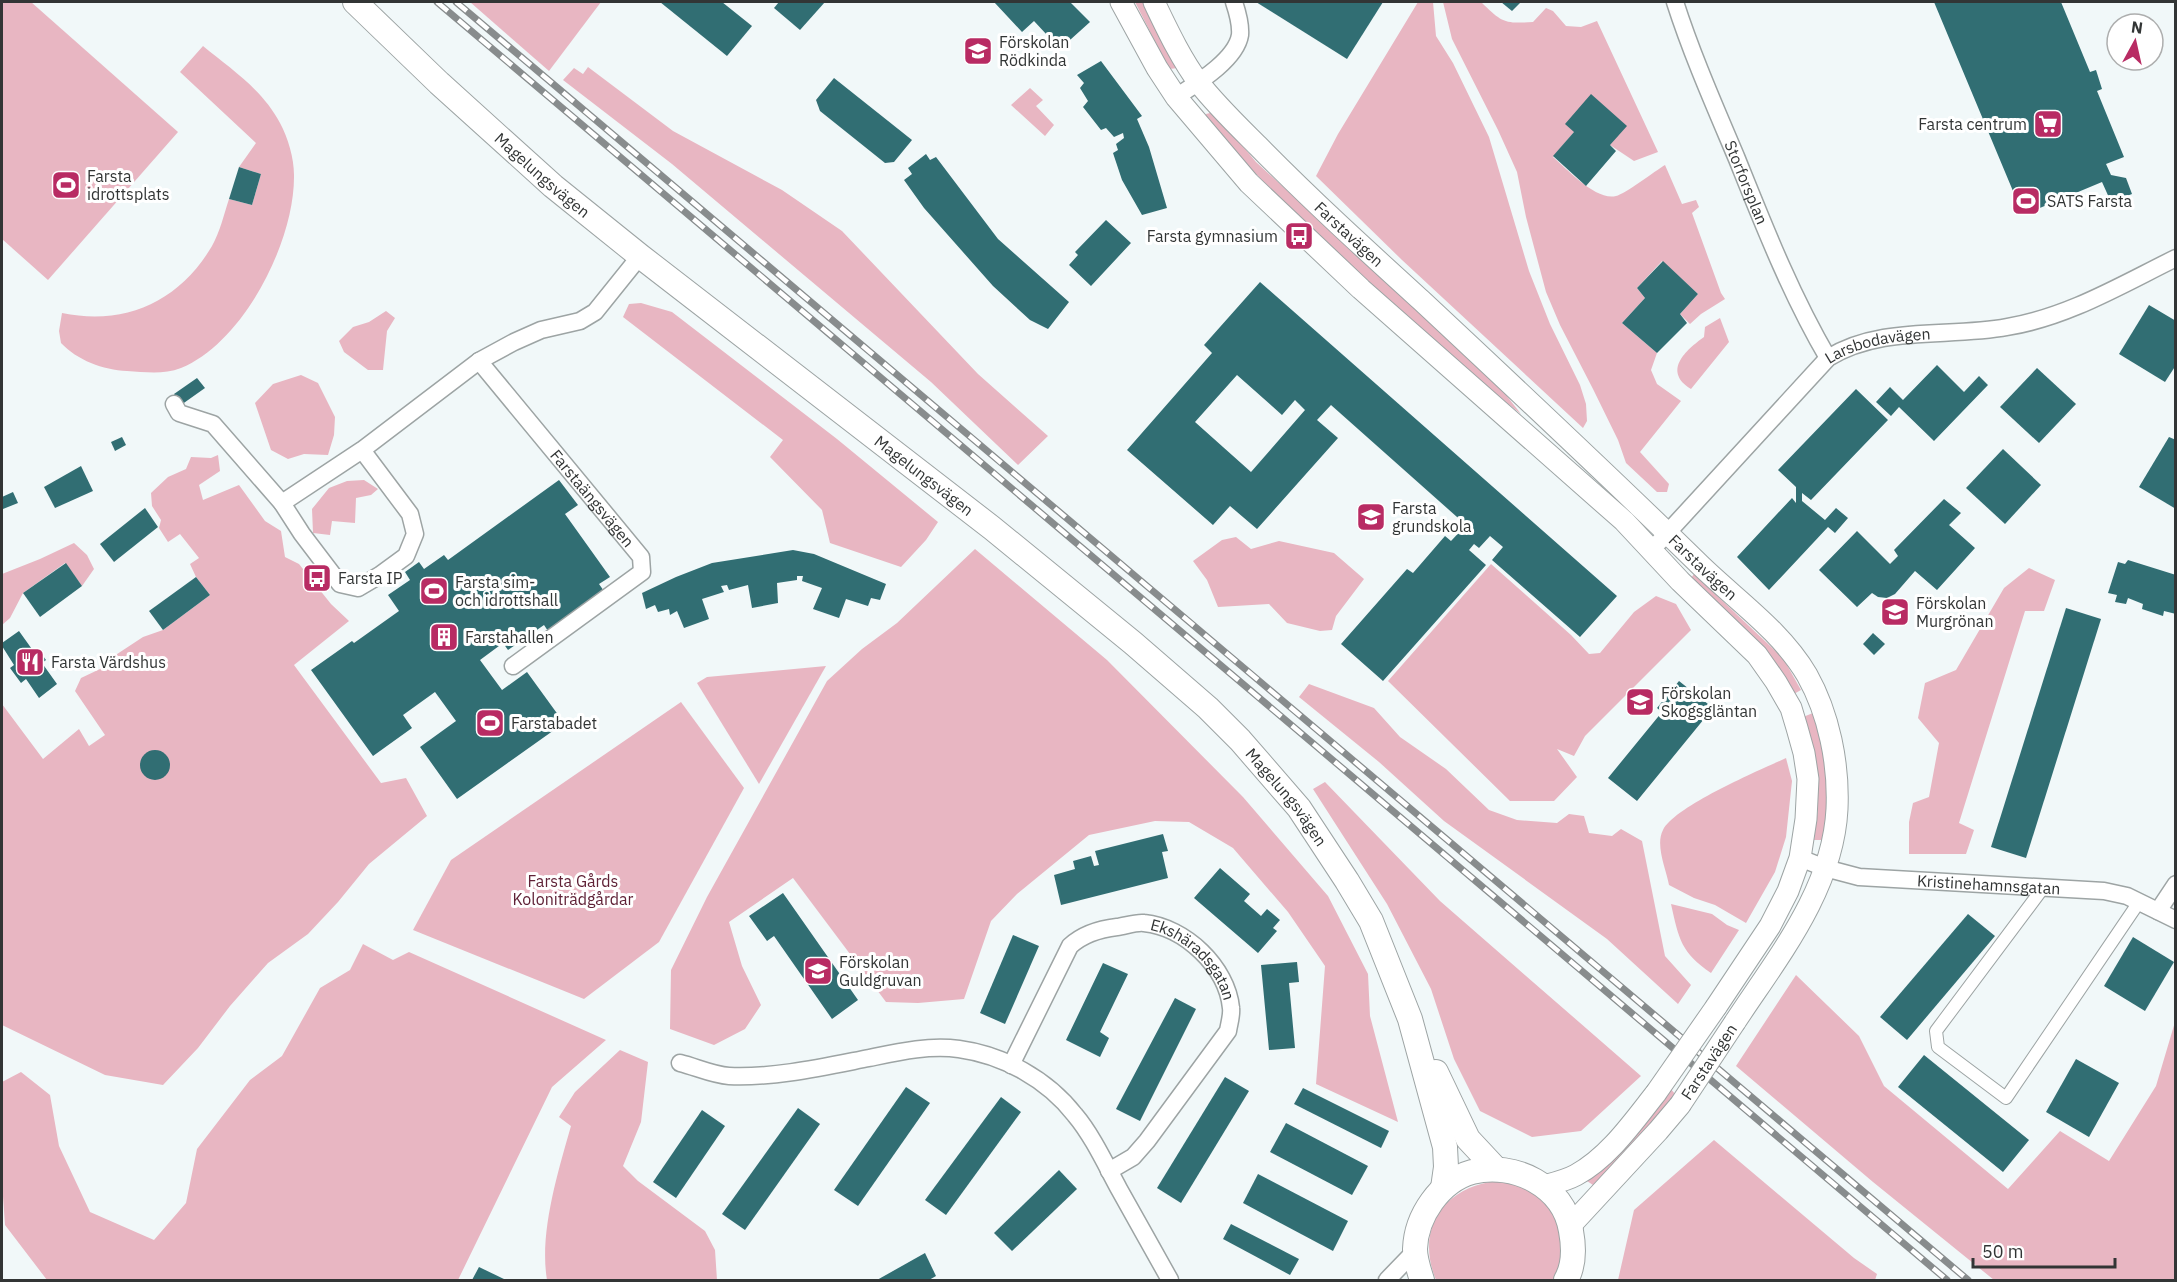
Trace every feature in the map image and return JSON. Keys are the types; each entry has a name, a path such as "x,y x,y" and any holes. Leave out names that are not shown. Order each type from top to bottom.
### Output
{"main road":[{"name":"Magelungsvägen","path":"355,2 508,147 561,193 992,528 1133,643 1208,708 1240,740 1299,808 1371,921 1410,1019 1468,1139 1496,1169"},
{"name":"Magelungsvägen","path":"1410,1019 1445,1147 1446,1167 1443,1188"},
{"path":"1422,1281 1415,1251 1417,1234 1431,1202 1443,1188 1471,1172 1496,1169 1525,1175 1544,1186 1564,1210 1574,1246 1566,1281"}],"street":[{"name":"Farstavägen","path":"1121,2 1157,68 1176,97 1249,183 1360,289 1624,521 1757,655 1791,708 1804,753 1808,778 1806,819 1800,858 1788,891 1770,926 1656,1093 1624,1134 1576,1175 1544,1186"},
{"name":"Farstavägen","path":"1154,2 1199,82 1255,142 1333,220 1790,649 1813,688 1832,744 1836,774 1837,810 1825,868 1789,940 1680,1105 1570,1226"},
{"path":"1176,97 1199,82 1232,53 1240,35 1234,2"},
{"name":"Storforsplan","path":"1675,2 1686,35 1772,245 1810,327 1828,358"},
{"path":"282,503 362,450 479,361 541,330 580,321 596,312 640,256"},
{"name":"Larsbodavägen","path":"1652,551 1828,358 1845,347 1904,335 2005,328 2036,321 2088,302 2175,258"},
{"name":"Farstaängsvägen","path":"479,361 640,557 642,572 513,666"},
{"path":"174,404 179,413 213,424 282,503 340,584 358,588 406,556 415,534 410,514 362,450"},
{"name":"Kristinehamnsgatan","path":"1800,858 1858,877 2104,891 2127,896 2175,920"},
{"path":"2158,911 2175,885"},
{"path":"2043,888 1936,1032 1938,1047 2006,1098 2139,902"},
{"name":"Ekshäradsgatan","path":"1011,1065 1070,946 1079,937 1108,928 1143,923 1175,931 1202,950 1225,984 1231,1009 1228,1031 1147,1141 1132,1157 1109,1171"},
{"path":"680,1063 727,1076 771,1074 820,1068 916,1048 926,1048 958,1049 993,1057 1011,1065 1024,1071 1055,1094 1076,1115 1170,1281"},
{"path":"1387,1281 1415,1251"}],"green space":[{"name":"Farsta idrottsplats","path":"2,2 31,2 178,132 48,280 2,239"},
{"path":"470,2 601,2 549,71"},
{"path":"1135,2 1145,2 1178,68 1169,69"},
{"path":"1418,2 1433,2 1436,36 1453,63 1489,137 1529,271 1550,324 1580,385 1586,404 1587,421 1583,428 1402,260 1316,176 1338,134"},
{"path":"1443,2 1481,2 1499,18 1515,23 1533,22 1546,8 1553,11 1566,26 1581,27 1597,21 1658,152 1634,161 1610,145 1574,132 1553,157 1582,183 1608,196 1616,196 1633,187 1665,165 1682,204 1696,200 1699,207 1692,213 1725,299 1690,324 1680,314 1698,294 1662,261 1637,288 1645,298 1622,323 1657,353 1651,370 1657,384 1681,401 1640,452 1669,484 1667,492 1657,492 1626,463 1618,440 1560,325 1546,292 1526,217 1517,172 1452,39"},
{"path":"203,46 256,90 273,111 283,129 294,168 292,201 286,229 262,286 245,313 204,355 181,368 168,372 109,369 83,359 61,343 59,331 62,313 107,316 148,305 167,295 184,282 212,246 229,199 252,205 261,174 239,167 256,143 180,72"},
{"path":"588,67 673,131 782,190 842,231 978,374 1048,436 1018,465 931,382 672,164 563,80 574,68 583,74"},
{"path":"1030,88 1043,100 1036,106 1054,125 1045,136 1011,105"},
{"path":"1206,114 1216,114 1256,162 1495,381 1521,414 1482,383 1310,227 1205,122"},
{"path":"641,303 672,312 837,439 938,522 926,540 901,567 830,543 822,510 770,457 783,440 623,317 629,304"},
{"path":"386,311 395,318 387,331 383,370 368,370 344,352 339,341 353,327 369,322"},
{"path":"1720,318 1729,342 1691,389 1682,382 1678,375 1680,361 1690,348 1704,337 1705,327"},
{"path":"301,375 318,383 335,417 334,435 328,455 304,454 288,459 271,450 255,403 273,384"},
{"path":"218,455 220,471 199,485 203,500 239,485 265,521 281,531 285,557 299,564 331,604 349,621 294,665 381,783 406,778 427,816 369,864 308,934 268,963 230,1006 198,1048 163,1085 105,1075 2,1025 2,704 43,759 79,729 89,746 105,735 75,691 81,678 100,669 108,660 143,637 163,630 210,595 196,577 190,564 199,558 180,534 168,542 159,528 161,520 152,506 151,493 168,477 186,469 191,457 211,458"},
{"path":"364,480 378,489 371,495 356,498 355,523 332,521 330,535 313,533 312,509 329,488 347,481"},
{"path":"1236,537 1251,549 1279,541 1334,553 1364,579 1336,616 1332,630 1320,631 1287,623 1269,604 1218,607 1207,580 1193,561 1222,540"},
{"path":"74,543 87,555 94,569 82,586 65,563 23,593 10,618 2,625 2,574"},
{"path":"975,549 1107,660 1243,797 1328,896 1368,974 1370,1016 1398,1122 1316,1084 1325,966 1288,912 1233,848 1189,822 1155,821 1089,835 1017,894 991,921 964,999 918,1003 886,1002 793,878 729,922 742,966 761,1005 745,1029 714,1045 670,1029 671,970 707,897 827,681 862,649 897,623"},
{"path":"1491,564 1571,635 1589,654 1600,653 1634,612 1656,596 1676,604 1691,630 1585,736 1574,756 1557,749 1577,777 1554,801 1510,801 1388,681"},
{"path":"2029,568 2055,580 2044,611 2025,611 1959,823 1974,830 1966,854 1909,854 1909,822 1913,803 1929,797 1939,743 1918,718 1925,683 1956,670 2004,588"},
{"path":"1694,574 1783,658 1801,690 1792,695 1691,578"},
{"path":"826,666 759,784 697,683 707,677"},
{"path":"1309,684 1374,708 1400,737 1446,769 1489,810 1517,820 1557,823 1569,814 1584,816 1589,833 1612,836 1621,829 1642,841 1665,956 1691,985 1678,1004 1607,939 1444,821 1379,762 1299,697"},
{"name":"Farsta Gårds Koloniträdgårdar","path":"681,702 744,788 659,942 584,999 413,930 451,860"},
{"path":"1813,713 1826,764 1829,787 1823,840 1814,840 1818,809 1817,774 1803,717"},
{"path":"1786,758 1792,781 1786,837 1775,872 1746,923 1715,905 1694,898 1669,885 1660,843 1663,830 1671,821 1700,800"},
{"path":"1325,782 1440,901 1641,1076 1581,1131 1532,1137 1480,1111 1454,1059 1431,989 1387,904 1313,789"},
{"path":"1671,904 1712,914 1727,925 1739,930 1711,973 1687,951 1679,936"},
{"path":"363,944 393,960 409,952 606,1040 552,1087 458,1280 47,1280 5,1225 2,1182 2,1082 21,1072 50,1095 59,1146 90,1212 154,1240 186,1203 197,1149 250,1080 282,1056 320,988 350,970"},
{"path":"1796,975 1859,1036 1884,1086 2008,1189 2060,1131 2109,1161 2156,1086 2175,1022 2175,1280 1994,1280 1873,1182 1736,1066"},
{"path":"620,1050 648,1062 641,1122 623,1166 638,1181 705,1231 715,1250 717,1280 547,1280 545,1262 551,1203 571,1126 559,1117 575,1092"},
{"path":"1670,1088 1675,1094 1625,1156 1593,1185 1587,1181 1636,1131"},
{"path":"1714,1140 1854,1258 1877,1274 1875,1280 1618,1280 1634,1210"},
{"path":"1497,1181 1529,1190 1544,1201 1550,1209 1564,1246 1563,1260 1556,1280 1436,1280 1430,1261 1429,1244 1438,1214 1448,1202 1462,1192 1478,1185"}],"building":[{"path":"660,2 722,2 752,26 727,56"},
{"path":"779,2 825,2 800,30 774,8"},
{"path":"994,2 1070,2 1090,22 1060,49 1034,21 1022,32"},
{"path":"1256,2 1383,2 1347,59"},
{"path":"1501,2 1521,2 1512,11"},
{"name":"Farsta centrum","path":"1934,2 2061,2 2090,72 2096,70 2102,89 2097,91 2124,157 2106,164 2111,175 2126,178 2132,194 2111,202 2102,182 2023,215"},
{"path":"1101,61 1142,116 1137,119 1149,147 1167,208 1142,215 1122,180 1113,153 1118,150 1116,144 1124,138 1123,133 1114,137 1106,128 1101,130 1083,107 1088,101 1080,88 1084,83 1077,75"},
{"path":"834,78 912,140 894,162 885,163 820,111 816,100"},
{"path":"1591,94 1627,126 1610,145 1616,151 1586,186 1553,156 1574,132 1565,124"},
{"path":"926,154 930,160 936,157 998,239 1069,302 1048,329 1030,320 993,286 924,208 904,180 912,174 908,168"},
{"path":"239,167 261,174 252,205 229,199"},
{"path":"1106,220 1131,243 1091,286 1069,265 1078,255 1075,252"},
{"path":"1663,261 1698,294 1680,314 1687,323 1657,353 1622,323 1645,298 1637,288"},
{"path":"1260,282 1617,596 1580,637 1492,560 1503,547 1490,536 1479,548 1474,544 1469,550 1486,565 1383,681 1341,644 1407,569 1413,573 1445,536 1451,541 1466,525 1331,405 1317,420 1338,438 1257,529 1230,506 1213,525 1127,450 1212,353 1204,345","holes":["1237,375 1282,415 1295,400 1305,410 1251,472 1195,422"]},
{"path":"2149,305 2176,321 2176,365 2165,382 2119,354"},
{"path":"1937,365 1964,392 1979,376 1988,385 1934,441 1899,407 1891,416 1876,402 1890,387 1903,400"},
{"path":"2037,368 2076,404 2039,443 2000,407"},
{"path":"197,378 205,388 181,405 174,394"},
{"path":"1856,389 1888,420 1811,500 1802,493 1802,501 1825,520 1836,508 1848,518 1835,533 1828,527 1769,590 1737,557 1792,498 1796,503 1796,487 1778,470"},
{"path":"122,437 126,445 115,451 111,442"},
{"path":"2169,437 2176,440 2176,509 2139,487"},
{"path":"2003,449 2041,485 2005,524 1966,488"},
{"path":"81,466 93,491 55,508 44,487"},
{"name":"Farstahallen","path":"559,480 578,505 565,514 610,577 599,584 606,594 550,634 544,625 508,650 503,643 480,660 502,690 527,672 564,723 457,799 420,747 456,721 435,692 403,715 412,728 373,756 311,670 399,611 388,595 410,580 405,572 419,562 424,569 444,555 448,560"},
{"path":"13,492 18,503 3,509 2,497"},
{"path":"1944,499 1961,513 1949,525 1975,548 1937,590 1915,571 1895,594 1887,598 1878,597 1872,593 1857,607 1819,570 1857,531 1890,564 1898,556 1894,550"},
{"path":"145,508 158,527 114,562 100,544"},
{"path":"793,550 814,554 886,584 880,600 871,598 868,606 846,599 839,618 813,609 822,588 802,581 803,576 797,576 797,580 777,583 778,603 752,608 748,585 729,590 727,585 721,586 724,592 702,599 709,619 684,628 677,611 670,615 669,609 658,612 655,605 646,609 642,593 676,577 712,563"},
{"path":"2128,560 2176,575 2176,614 2164,611 2163,616 2142,609 2143,604 2128,598 2126,604 2115,602 2117,595 2108,593 2118,562 2125,564"},
{"path":"66,563 82,586 40,617 23,593"},
{"path":"196,577 210,595 163,630 149,611"},
{"path":"2066,608 2101,619 2026,858 1991,847"},
{"path":"19,631 34,652 38,649 46,660 42,663 57,684 39,698 26,679 21,683 10,668 14,665 2,646 2,643"},
{"path":"1873,633 1885,644 1874,655 1863,644"},
{"path":"1679,681 1713,708 1637,801 1608,778 1662,712 1657,708"},
{"path":"155,750 165,755 170,765 165,775 155,780 145,775 140,765 145,755"},
{"path":"1163,834 1168,851 1162,852 1168,878 1061,905 1054,875 1075,869 1073,861 1091,856 1094,866 1099,865 1095,851"},
{"path":"1220,868 1250,894 1244,901 1261,916 1267,909 1280,920 1273,928 1277,931 1258,953 1194,898"},
{"name":"Förskolan Guldgruvan","path":"783,893 858,1000 832,1019 774,936 767,941 749,916"},
{"path":"1968,914 1995,936 1907,1040 1880,1017"},
{"path":"1013,935 1039,946 1005,1024 980,1013"},
{"path":"2133,937 2174,962 2145,1011 2104,986"},
{"path":"1297,962 1299,982 1289,983 1295,1048 1269,1050 1261,965"},
{"path":"1103,963 1128,974 1100,1032 1109,1038 1100,1057 1066,1040"},
{"path":"1175,998 1196,1009 1140,1121 1116,1109"},
{"path":"1924,1055 2029,1140 2003,1172 1898,1087"},
{"path":"2076,1059 2119,1083 2089,1137 2046,1112"},
{"path":"1225,1077 1249,1091 1181,1203 1157,1188"},
{"path":"906,1087 930,1103 858,1206 834,1190"},
{"path":"1303,1088 1389,1131 1381,1148 1294,1104"},
{"path":"1001,1097 1021,1112 946,1215 925,1200"},
{"path":"798,1108 820,1124 745,1230 722,1214"},
{"path":"702,1110 725,1126 676,1198 653,1182"},
{"path":"1286,1123 1368,1166 1352,1195 1270,1152"},
{"path":"1059,1170 1077,1189 1012,1251 994,1233"},
{"path":"1258,1174 1348,1221 1333,1251 1243,1203"},
{"path":"1231,1224 1299,1259 1290,1275 1223,1239"},
{"path":"925,1253 936,1276 929,1280 877,1280"},
{"path":"479,1267 506,1280 472,1280"}],"railway":[{"path":"437,2 1947,1280"},
{"path":"456,2 1968,1280"}],"place":[{"name":"Förskolan Rödkinda","path":"978,51"},
{"name":"Farsta centrum","path":"2048,124"},
{"name":"Farsta idrottsplats","path":"66,185"},
{"name":"SATS Farsta","path":"2026,201"},
{"name":"Farsta gymnasium","path":"1299,236"},
{"name":"Farsta grundskola","path":"1371,517"},
{"name":"Farsta IP","path":"317,578"},
{"name":"Farsta sim- och idrottshall","path":"434,591"},
{"name":"Förskolan Murgrönan","path":"1895,612"},
{"name":"Farstahallen","path":"444,637"},
{"name":"Farsta Värdshus","path":"30,662"},
{"name":"Förskolan Skogsgläntan","path":"1640,702"},
{"name":"Farstabadet","path":"490,723"},
{"name":"Förskolan Guldgruvan","path":"818,971"}]}
